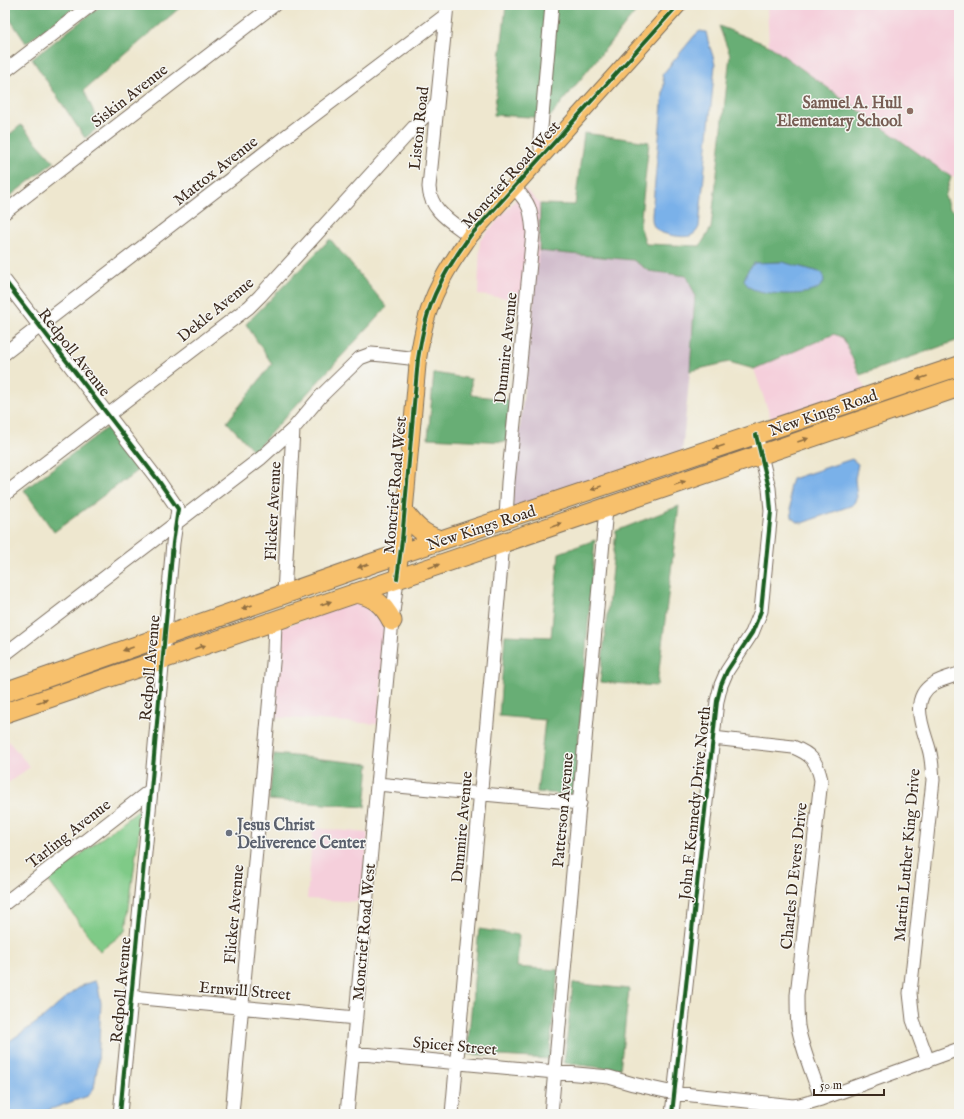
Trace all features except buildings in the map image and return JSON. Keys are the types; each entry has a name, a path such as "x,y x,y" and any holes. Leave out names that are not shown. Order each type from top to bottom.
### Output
{"highway":[{"name":"New Kings Road","path":"5,692 440,540 959,366"},
{"name":"New Kings Road","path":"5,714 355,593 959,388"},
{"path":"404,512 422,532 428,536 440,540"},
{"path":"355,593 366,595 376,600 386,610 392,621"}],"main road":[{"name":"Moncrief Road West","path":"397,579 418,359 422,334 429,309 438,286 470,236 678,5"}],"street":[{"path":"5,71 91,5"},
{"name":"Siskin Avenue","path":"5,212 274,5"},
{"path":"542,156 540,139 552,5"},
{"name":"Liston Road","path":"447,10 429,195 439,212 470,236"},
{"name":"Mattox Avenue","path":"5,353 283,139 447,10"},
{"name":"Dekle Avenue","path":"5,494 249,307 414,127 437,104"},
{"name":"Dunmire Avenue","path":"506,518 508,482 533,234 532,217 529,204 514,187"},
{"name":"Redpoll Avenue","path":"5,281 108,414 178,509 173,543 120,1114"},
{"path":"5,654 176,525 261,458 293,429 321,396 360,358 372,354 418,359"},
{"name":"Flicker Avenue","path":"284,594 293,429"},
{"name":"John F Kennedy Drive North","path":"672,1114 717,701 727,671 752,633 761,611 771,511 769,488 756,434"},
{"name":"Patterson Avenue","path":"551,1114 606,509"},
{"name":"Dunmire Avenue","path":"452,1114 503,543"},
{"name":"Moncrief Road West","path":"347,1114 397,579"},
{"name":"Flicker Avenue","path":"232,1114 274,652 275,621"},
{"name":"Martin Luther King Drive","path":"928,1061 913,1020 910,993 933,780 930,751 920,721 919,711 925,692 932,685 959,674"},
{"name":"Charles D Evers Drive","path":"713,738 793,747 804,751 814,759 821,780 797,995 798,1028 821,1099"},
{"path":"377,784 580,803"},
{"name":"Tarling Avenue","path":"5,903 151,790"},
{"name":"Ernwill Street","path":"131,997 356,1018"},
{"name":"Spicer Street","path":"352,1053 609,1077 674,1093 793,1106 821,1099 959,1049"}],"shaded area":[{"name":"Samuel A. Hull Elementary School","path":"767,5 959,5 959,177 951,177 769,46"},
{"path":"525,189 540,204 539,251 534,301 478,295 480,240"},
{"path":"539,251 633,260 649,271 687,276 695,295 690,371 682,453 511,510"},
{"path":"834,334 843,338 867,393 773,425 754,369"},
{"path":"354,602 373,607 386,627 378,724 273,717 281,628"},
{"path":"5,737 30,767 5,785"},
{"path":"313,828 368,833 362,902 307,899"}],"green space":[{"path":"5,5 78,5 26,43 5,12"},
{"path":"102,5 183,5 84,90 100,126 85,138 32,59"},
{"path":"506,5 641,5 549,118 494,115"},
{"path":"719,26 770,46 951,177 945,197 949,208 959,214 959,340 860,375 843,338 834,334 754,369 729,362 690,371 695,295 687,276 649,271 633,260 539,251 540,204 575,205 584,133 649,142 640,226 646,244 700,246 711,228 730,55","holes":["781,262 823,273 754,263"]},
{"path":"21,125 54,162 5,200 5,138"},
{"path":"330,239 387,307 254,451 227,422 272,364 246,324"},
{"path":"434,373 471,379 471,395 511,400 507,442 428,438"},
{"path":"108,427 138,470 54,532 24,490"},
{"path":"679,506 657,686 600,682 616,531"},
{"path":"595,540 574,795 537,792 545,720 499,716 505,635 551,637 559,553"},
{"path":"274,754 369,764 365,807 269,800"},
{"path":"142,807 126,931 100,951 48,880"},
{"path":"479,929 519,935 517,967 558,970 549,1059 467,1054"},
{"path":"573,983 629,989 620,1070 564,1063"}],"water":[{"path":"700,31 706,32 715,65 699,227 696,232 687,237 662,233 654,226 652,214 664,83 662,75"},
{"path":"782,262 823,273 824,282 817,289 806,293 779,294 753,289 748,286 744,280 747,272 754,263"},
{"path":"852,459 858,464 855,479 857,497 853,505 802,523 795,521 792,517 789,488 792,479"},
{"path":"95,981 98,986 101,1003 98,1063 94,1088 88,1096 37,1114 5,1114 5,1044 43,1018 81,986"}],"cycle path":[{"path":"397,579 402,540 418,359 428,313 442,279 470,236 678,5"},
{"path":"5,281 158,480 178,509 173,543 120,1114"},
{"path":"672,1114 717,701 721,685 727,671 752,633 761,611 771,511 769,488 756,435"}],"place":[{"name":"Samuel A. Hull Elementary School","path":"910,111"},
{"name":"Jesus Christ Deliverence Center","path":"229,833"}]}
